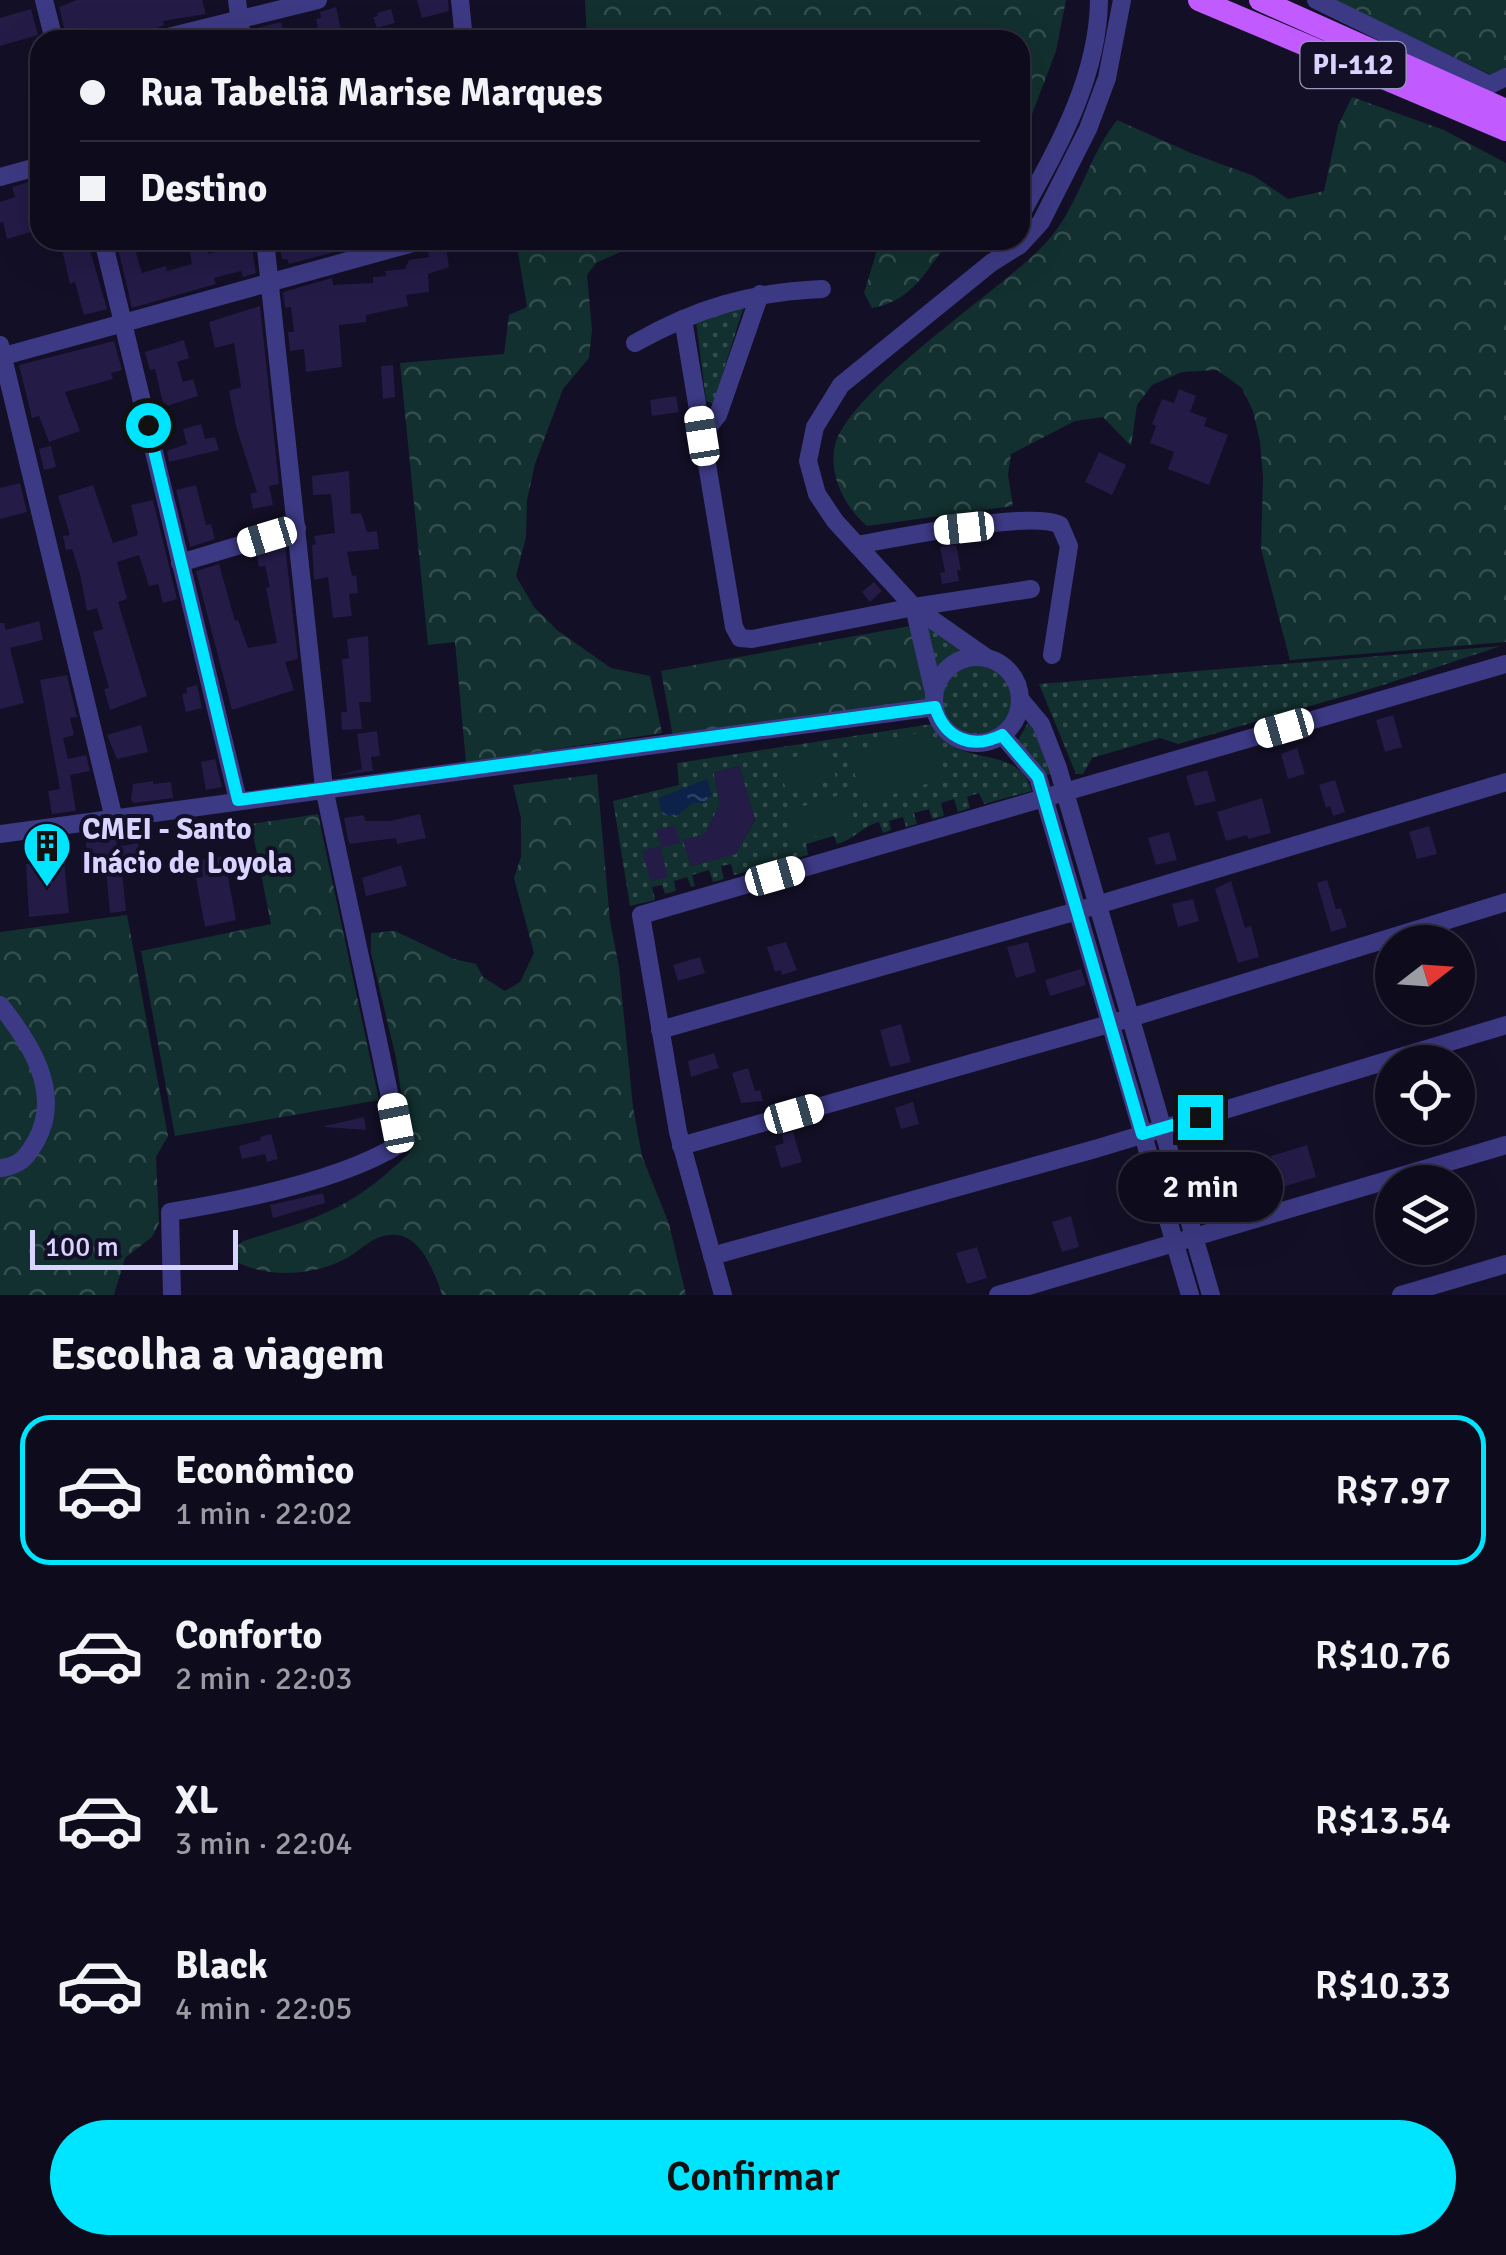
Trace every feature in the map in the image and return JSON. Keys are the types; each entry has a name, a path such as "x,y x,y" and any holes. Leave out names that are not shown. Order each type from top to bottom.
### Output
{"main road":[{"name":"PI-112","path":"1199,0 1506,130"},
{"name":"PI-112","path":"1260,0 1506,110"}],"street":[{"path":"44,0 52,30"},
{"path":"183,30 239,9 318,0"},
{"path":"460,0 463,30"},
{"path":"1030,198 1072,121 1094,43 1100,0"},
{"path":"1030,234 1071,168 1107,78 1122,0"},
{"path":"1316,0 1490,85 1506,77"},
{"path":"0,177 30,169"},
{"path":"106,250 238,800"},
{"path":"172,1295 170,1212 359,1166 400,1144 324,788 266,250"},
{"path":"114,819 1,353 387,250"},
{"path":"990,263 998,250"},
{"path":"1012,250 990,263 840,385 815,427 808,461 818,494 835,521 914,607 1010,672 1020,699 1041,724 1058,768 1212,1295"},
{"path":"635,342 715,305 760,294 822,289"},
{"path":"702,436 718,415 760,294"},
{"path":"683,318 734,627 740,638 752,640 914,607 1032,589"},
{"path":"856,544 1052,521 1060,526 1069,546 1052,655"},
{"path":"180,562 296,528"},
{"path":"914,607 935,700 946,729 966,742 978,743 1002,735 1018,712 1020,699"},
{"path":"935,700 939,679 959,660 987,658"},
{"path":"724,1295 681,1146 641,915 1506,664"},
{"path":"0,834 674,743 935,700"},
{"path":"1002,735 1038,777 1190,1295"},
{"path":"660,1030 1077,911 1506,782"},
{"path":"681,1146 1110,1024 1506,902"},
{"path":"0,1005 25,1038 43,1076 46,1108 40,1134 28,1157 17,1165 1,1168"},
{"path":"712,1256 1506,1025"},
{"path":"998,1295 1506,1145"},
{"path":"1400,1295 1506,1264"}],"green space":[{"path":"585,0 1066,0 1056,51 1030,120 1030,30 586,30"},
{"path":"1332,0 1506,0 1506,82"},
{"path":"1352,97 1444,130 1506,163 1506,642 1290,660 1261,549 1263,477 1253,411 1242,388 1217,370 1182,372 1152,385 1137,405 1131,446 1103,417 1075,421 1011,454 1008,475 1013,506 867,526 859,519 840,490 834,467 835,445 846,423 894,371 1018,269 1053,235 1117,120 1254,176 1288,199 1324,191 1338,126"},
{"path":"518,250 625,250 596,263 587,275 592,330 589,358 563,389 535,464 527,500 526,537 516,576 534,607 557,630 611,668 650,676 662,733 466,763 455,642 428,645 400,363 504,354 509,315 527,307"},
{"path":"877,250 943,250 926,273 898,299 872,308 864,293"},
{"path":"744,306 713,404 706,401 696,321"},
{"path":"921,620 963,647 962,654 940,671 932,667"},
{"path":"910,626 932,703 673,737 661,671"},
{"path":"1501,646 1383,685 1178,744 1160,738 1092,758 1083,774 1076,774 1039,684"},
{"path":"977,663 991,665 1003,674 1012,686 1012,714 1003,726 991,735 977,737 963,735 951,726 942,714 940,700 942,686 951,674 963,665"},
{"path":"1030,719 1054,775 1043,774 1017,742"},
{"path":"932,724 957,748 1012,765 1027,779 1032,791 984,804 979,793 967,797 970,808 958,812 954,799 941,803 944,816 932,819 929,809 914,813 917,824 906,827 903,817 889,821 891,830 883,833 879,822 837,844 834,836 806,844 808,855 734,875 731,864 721,866 724,879 713,882 709,870 692,875 695,886 691,887 687,877 674,881 676,891 665,894 662,885 652,887 655,900 630,906 613,801 679,785 677,763","holes":["739,766 755,820 736,853 691,866 684,843 716,831 709,826 716,812 723,815 714,773"]},
{"path":"931,729 946,778 863,803 849,753"},
{"path":"827,748 836,778 787,793 778,762"},
{"path":"597,774 633,1107 642,1156 669,1224 686,1295 442,1295 420,1249 396,1235 382,1236 347,1258 305,1272 260,1270 233,1260 233,1249 243,1241 293,1225 352,1199 410,1152 396,1058 371,953 371,933 395,931 454,959 476,964 483,977 505,991 520,982 534,953 514,878 521,857 521,818 513,785"},
{"path":"847,793 856,825 793,843 784,812"},
{"path":"318,814 379,1100 175,1136 141,951 271,924 251,824"},
{"path":"127,915 168,1136 156,1157 159,1223 152,1237 125,1258 114,1295 0,1295 0,932"}],"water":[{"path":"707,779 712,795 704,803 693,803 676,816 663,815 658,798"}],"building":[{"path":"77,0 202,0 206,14 163,21 164,25 152,30 65,30 59,7"},
{"path":"417,0 448,0 449,11 422,18"},
{"path":"336,7 341,30 318,30 316,19 321,18 320,12"},
{"path":"31,9 37,30 30,30 30,37 0,46 0,18"},
{"path":"391,9 395,23 377,28 373,17"},
{"path":"281,22 283,30 259,30"},
{"path":"30,182 30,232 7,239 3,222 0,223 0,202 15,197 12,187"},
{"path":"62,250 90,250 107,309 84,315 75,282 70,284"},
{"path":"118,250 135,250 142,273 192,264 190,252 198,250 207,250 208,254 252,250 256,273 243,277 241,271 214,278 216,284 132,308"},
{"path":"280,250 342,250 289,264 282,259"},
{"path":"446,250 449,267 428,274 429,292 406,295 408,306 366,315 366,322 339,325 342,367 306,372 304,349 290,351 288,332 294,332 291,307 285,308 283,292 332,278 333,285 373,283 373,277 405,269 409,260 429,257 428,252"},
{"path":"260,306 279,484 269,486 273,505 253,509 250,494 257,492 229,391 241,387 234,343 215,348 209,322"},
{"path":"184,340 189,358 177,362 183,382 193,379 198,396 164,407 155,369 150,370 145,352"},
{"path":"114,341 122,370 111,373 113,379 65,392 80,431 49,442 39,416 32,418 19,365"},
{"path":"393,365 395,397 383,399 381,366"},
{"path":"1179,389 1196,396 1190,412 1207,418 1204,426 1228,435 1209,485 1168,469 1174,452 1150,443 1156,426 1152,424 1162,399 1174,403"},
{"path":"676,396 679,412 652,416 650,400"},
{"path":"201,424 205,439 215,437 219,450 169,462 167,451 187,444 183,429"},
{"path":"51,446 56,467 44,470 39,449"},
{"path":"1099,452 1126,465 1112,495 1085,482"},
{"path":"349,471 351,514 361,513 367,532 377,531 379,549 347,552 358,593 349,594 352,616 333,618 328,577 314,580 312,545 316,544 314,536 335,533 331,494 313,495 312,476"},
{"path":"20,483 27,512 0,519 0,488"},
{"path":"93,485 113,543 138,535 131,505 153,500 177,599 163,603 158,584 149,586 139,555 117,562 127,599 118,602 147,696 110,710 104,689 109,688 93,632 103,629 97,608 87,611 72,549 66,550 63,536 70,535 58,496"},
{"path":"196,485 206,525 211,524 215,539 190,547 176,490"},
{"path":"285,545 298,659 285,662 294,690 232,710 196,571 219,564 235,621 238,620 248,648 277,643 266,588 270,587 265,566 259,567 256,553"},
{"path":"956,545 959,581 942,584 940,573 945,572 940,547"},
{"path":"874,582 882,591 870,602 862,592"},
{"path":"39,621 43,640 10,648 24,703 0,709 0,623 4,623 6,630"},
{"path":"368,636 371,702 359,702 362,729 342,730 341,712 347,712 342,659 349,658 347,639"},
{"path":"67,675 77,717 70,718 74,735 63,738 68,759 86,755 90,771 70,775 76,811 52,814 48,791 60,789 40,680"},
{"path":"197,685 202,708 186,712 182,694 187,693 186,688"},
{"path":"1393,715 1402,747 1385,752 1376,720"},
{"path":"141,725 148,752 117,759 107,735"},
{"path":"377,731 380,756 371,757 373,771 335,776 362,769 357,734"},
{"path":"1297,748 1305,774 1288,779 1281,754"},
{"path":"215,759 222,787 206,790 201,762"},
{"path":"739,766 755,819 736,854 691,866 683,840 705,834 720,804 714,773"},
{"path":"1207,770 1216,801 1195,806 1186,776"},
{"path":"1335,780 1345,812 1333,816 1330,806 1326,808 1319,785"},
{"path":"171,782 173,798 134,803 131,800 133,784"},
{"path":"1262,798 1271,833 1226,841 1217,812"},
{"path":"420,814 426,838 397,844 396,838 349,844 344,818 364,815 365,821 390,821"},
{"path":"675,825 680,843 662,848 656,830"},
{"path":"1429,826 1437,854 1417,859 1409,832"},
{"path":"1169,832 1177,860 1156,865 1148,838"},
{"path":"116,837 117,847 138,843 141,860 132,862 134,870 122,872 126,911 110,913 105,860 88,863 86,842"},
{"path":"660,846 668,877 651,881 642,851"},
{"path":"224,856 236,920 205,927 196,878 203,877 200,860"},
{"name":"CMEI - Santo Inácio de Loyola","path":"64,860 69,913 29,917 26,864"},
{"path":"401,865 407,886 366,896 362,878"},
{"path":"1327,880 1336,909 1341,908 1347,927 1331,932 1317,883"},
{"path":"1231,881 1245,928 1251,926 1259,957 1238,963 1215,889"},
{"path":"1193,899 1199,921 1178,927 1172,904"},
{"path":"786,942 797,970 782,975 781,970 775,972 767,947"},
{"path":"1028,942 1036,972 1016,978 1007,947"},
{"path":"700,957 705,973 678,981 673,965"},
{"path":"1081,969 1086,985 1050,996 1045,980"},
{"path":"901,1024 911,1062 890,1067 880,1030"},
{"path":"714,1053 719,1068 691,1077 688,1061"},
{"path":"748,1068 755,1091 760,1090 763,1101 741,1103 732,1073"},
{"path":"913,1102 919,1124 901,1129 895,1108"},
{"path":"364,1117 366,1130 325,1127 325,1126"},
{"path":"793,1132 802,1162 781,1168 775,1146 784,1143 782,1135"},
{"path":"271,1134 278,1159 267,1162 265,1154 242,1159 239,1146"},
{"path":"1307,1145 1316,1177 1276,1189 1269,1165 1273,1164 1271,1156"},
{"path":"323,1193 325,1203 273,1218 270,1205"},
{"path":"1071,1216 1079,1247 1062,1252 1052,1222"},
{"path":"977,1247 987,1278 967,1284 956,1253"}],"place":[{"name":"CMEI - Santo Inácio de Loyola","path":"47,888"}],"route":[{"path":"148,425 238,800 935,707 946,729 966,742 978,743 1002,735 1038,777 1142,1134 1200,1117"}]}
